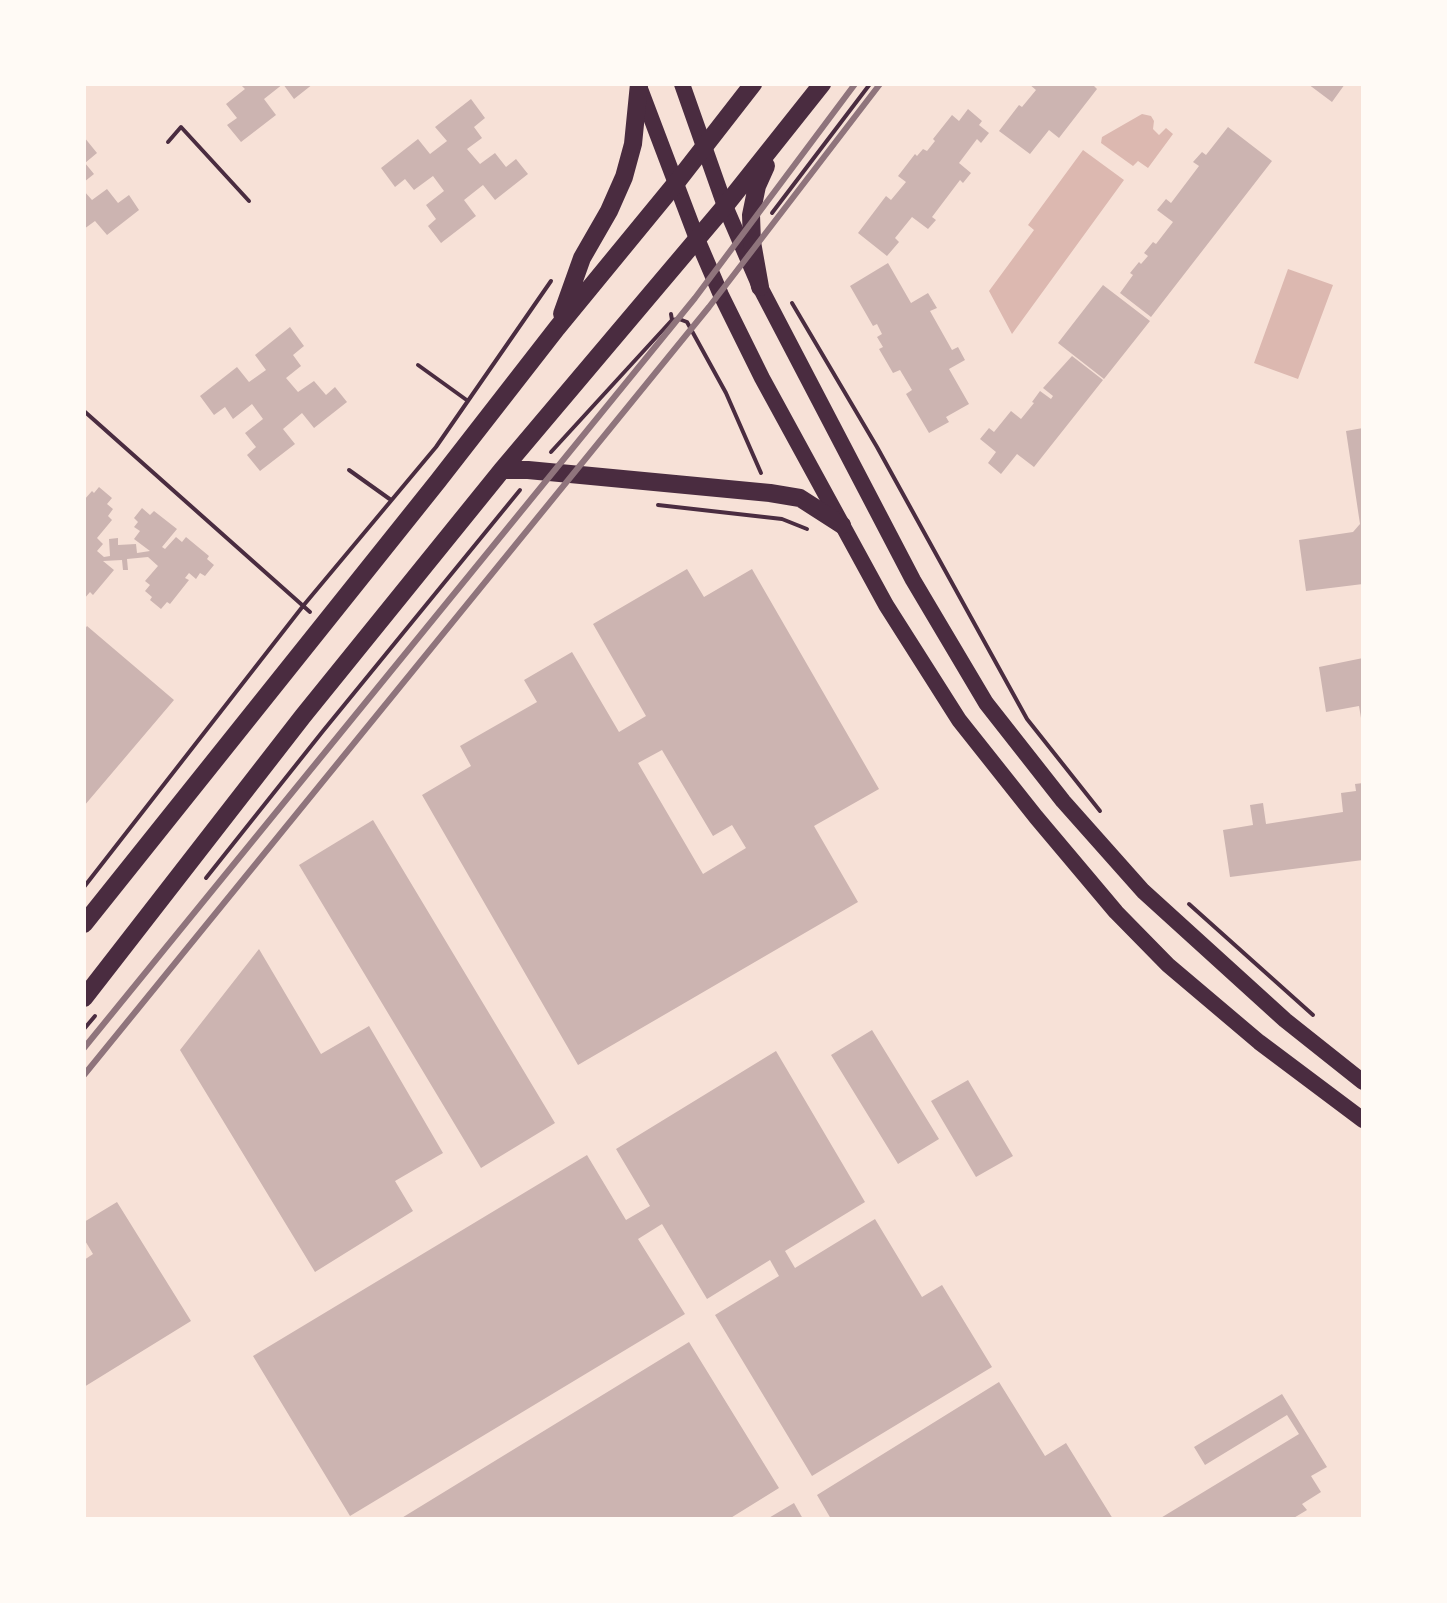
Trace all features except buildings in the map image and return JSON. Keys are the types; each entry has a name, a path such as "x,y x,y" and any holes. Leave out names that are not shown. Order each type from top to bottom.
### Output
{"main road":[{"path":"639,84 697,239 762,378 886,605 959,720 1116,912 1168,965 1259,1042 1363,1120"},
{"path":"557,328 582,258 624,177 633,144 639,84"},
{"path":"682,84 725,206 760,287 913,580 986,703 1063,801 1143,891 1285,1020 1363,1082"},
{"path":"84,924 753,84"},
{"path":"84,998 303,716 502,470 725,206 822,84"},
{"path":"760,287 751,215 757,186 777,141"},
{"path":"502,470 536,470 770,493 800,498 842,525"}],"path":[{"path":"766,221 870,84"},
{"path":"168,142 181,127 249,201"},
{"path":"84,887 303,606 436,447 554,277"},
{"path":"790,299 877,447 1027,719 1102,813"},
{"path":"549,454 671,317 679,319 687,322 726,393 782,519"},
{"path":"418,365 468,401"},
{"path":"84,411 323,624"},
{"path":"349,470 391,500"},
{"path":"206,877 523,487"},
{"path":"648,504 782,519 813,531"},
{"path":"1188,902 1316,1018"},
{"path":"84,1029 102,1007"}],"shaded area":[{"path":"1142,114 1151,116 1153,129 1159,135 1166,128 1173,134 1148,168 1138,161 1133,166 1101,143 1102,137"},
{"path":"1083,150 1124,180 1012,334 989,291 1034,230 1028,225"},
{"path":"1288,269 1333,285 1298,379 1254,363"}],"railway":[{"path":"84,1048 695,298 855,84"},
{"path":"84,1075 709,307 880,84"}]}
